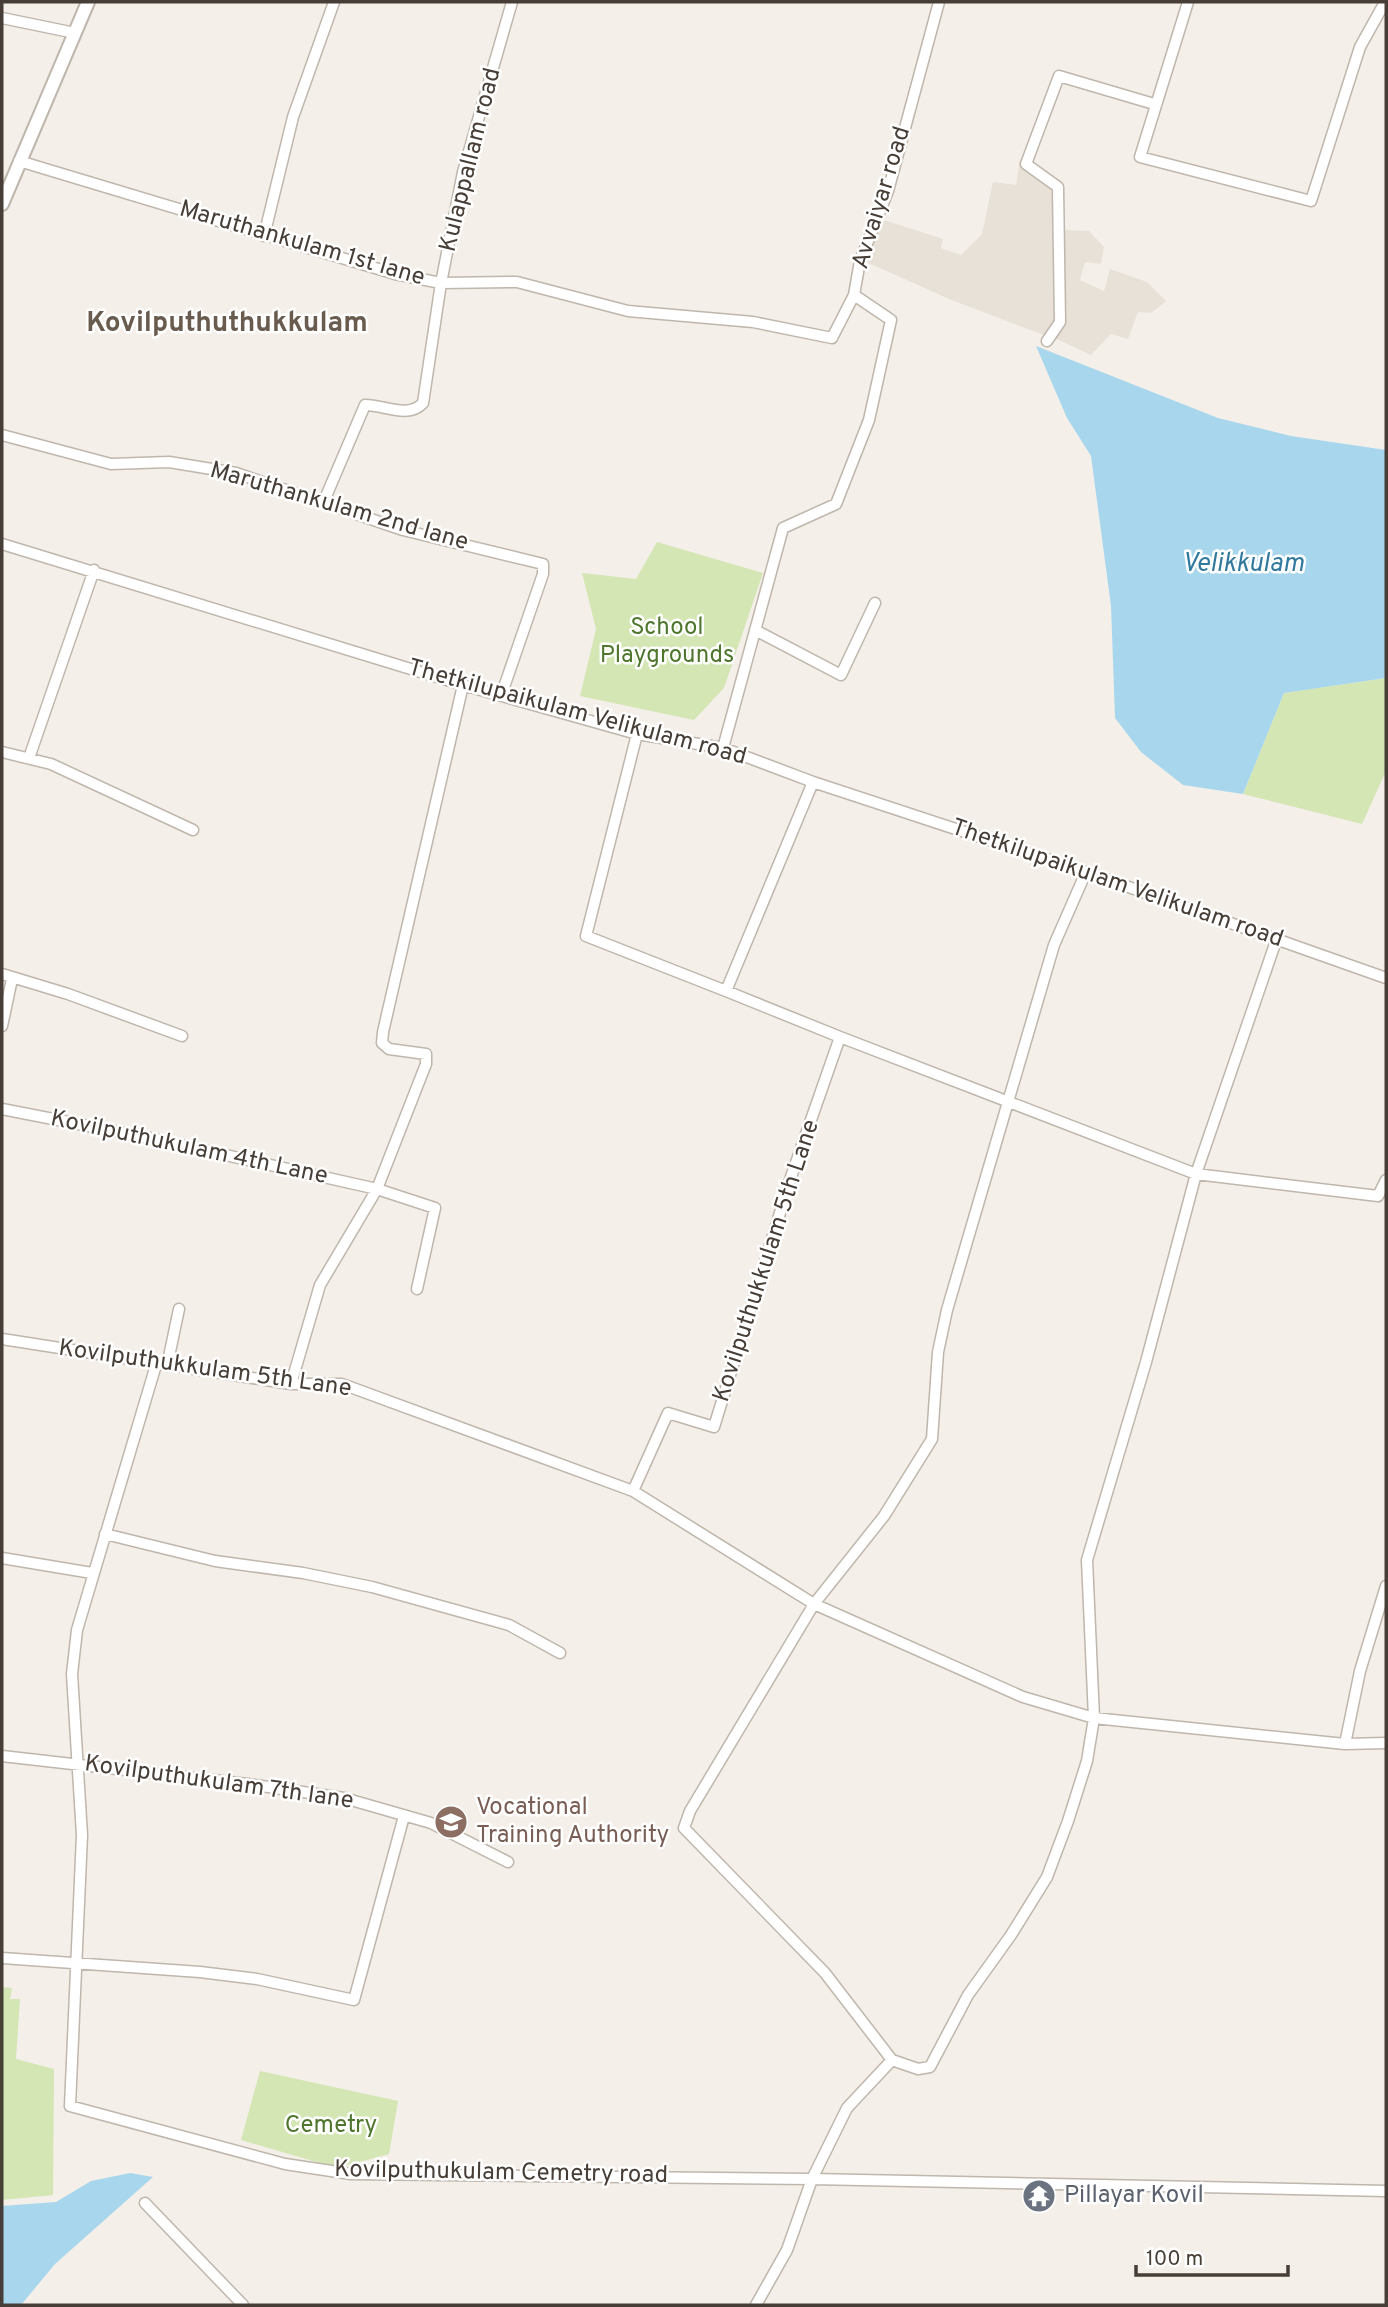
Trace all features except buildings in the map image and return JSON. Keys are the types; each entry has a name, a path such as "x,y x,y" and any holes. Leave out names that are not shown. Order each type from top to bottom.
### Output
{"street":[{"path":"2,204 88,2"},
{"path":"264,236 293,117 334,2"},
{"name":"Kulappallam road","path":"324,501 365,405 382,405 406,412 416,411 423,403 441,283 463,172 512,2"},
{"name":"Avvaiyar road","path":"723,748 783,528 836,504 869,420 891,320 854,295 860,261 888,191 939,2"},
{"path":"1188,2 1154,104 1140,157 1311,201 1360,47 1385,2"},
{"path":"2,18 75,33"},
{"path":"1047,341 1060,322 1058,187 1026,164 1059,76 1154,104"},
{"name":"Maruthankulam 1st lane","path":"19,161 395,274 441,283 517,282 628,311 753,322 832,338 854,295"},
{"name":"Maruthankulam 2nd lane","path":"2,435 111,464 169,462 236,473 403,530 543,564 543,575 502,693"},
{"name":"Thetkilupaikulam Velikulam road","path":"2,544 463,685 502,693 637,734 723,748 813,782 1086,872 1386,978"},
{"path":"29,758 94,570"},
{"path":"755,630 841,675 875,603"},
{"path":"291,1384 320,1285 377,1189 426,1064 426,1054 389,1049 382,1043 383,1031 463,685"},
{"path":"637,734 586,936 1009,1105 1196,1174 1382,1197 1386,1180"},
{"path":"2,753 29,758 91,782 192,830"},
{"path":"726,991 813,782"},
{"path":"1086,872 1054,945 947,1310 938,1352 932,1439 884,1516 814,1604 690,1811 684,1828 825,1973 892,2060 918,2069 930,2067 968,1995 1011,1935 1047,1877 1087,1761 1094,1718 1087,1560 1146,1362 1196,1174 1277,938"},
{"path":"2,1026 7,976 68,993 182,1036"},
{"name":"Kovilputhukkulam 5th Lane","path":"2,1339 161,1366 291,1384 342,1384 633,1491 668,1413 714,1427 791,1177 840,1037"},
{"name":"Kovilputhukulam 4th Lane","path":"2,1109 150,1138 377,1189 435,1208 417,1289"},
{"name":"Kovilputhukulam Cemetry road","path":"179,1309 92,1573 77,1630 72,1674 82,1835 70,2106 285,2164 351,2174 812,2179"},
{"path":"633,1491 814,1604 1023,1697 1094,1718 1345,1744 1386,1743"},
{"path":"105,1534 215,1561 303,1573 372,1587 509,1625 560,1653"},
{"path":"2,1558 92,1573"},
{"path":"1345,1744 1360,1671 1386,1586"},
{"name":"Kovilputhukulam 7th lane","path":"2,1756 344,1798 431,1824 508,1862"},
{"path":"2,1958 223,1975 354,2000 404,1816"},
{"path":"756,2305 787,2250 812,2179 847,2108 892,2060"},
{"path":"812,2179 1386,2191"},
{"path":"145,2203 243,2305"}],"shaded area":[{"path":"1020,161 1056,189 1057,320 1046,336 949,299 862,260 881,219 943,239 941,248 961,255 982,234 993,182 1016,185"},
{"path":"1063,230 1089,231 1104,247 1101,264 1085,262 1080,280 1104,291 1110,269 1147,282 1166,301 1151,313 1138,312 1128,339 1111,334 1091,355 1052,337 1062,323"}],"green space":[{"name":"School Playgrounds","path":"657,542 763,573 724,688 694,720 580,696 596,629 582,573 636,579"},
{"path":"1386,678 1386,771 1362,824 1243,794 1284,693"},
{"path":"2,1987 12,1988 10,1999 20,1999 16,2059 54,2069 53,2195 2,2200"},
{"name":"Cemetry","path":"260,2071 398,2101 389,2154 337,2168 241,2140"}],"water":[{"name":"Velikkulam","path":"1036,346 1218,418 1291,436 1386,450 1386,678 1284,693 1243,794 1183,785 1141,752 1115,718 1111,606 1091,456 1067,418"},
{"path":"130,2173 153,2177 55,2264 21,2305 2,2305 2,2206 56,2202 91,2181"}],"place":[{"name":"Vocational Training Authority","path":"451,1822"},
{"name":"Pillayar Kovil","path":"1039,2196"}],"district":[{"name":"Kovilputhuthukkulam","path":"227,324"}]}
